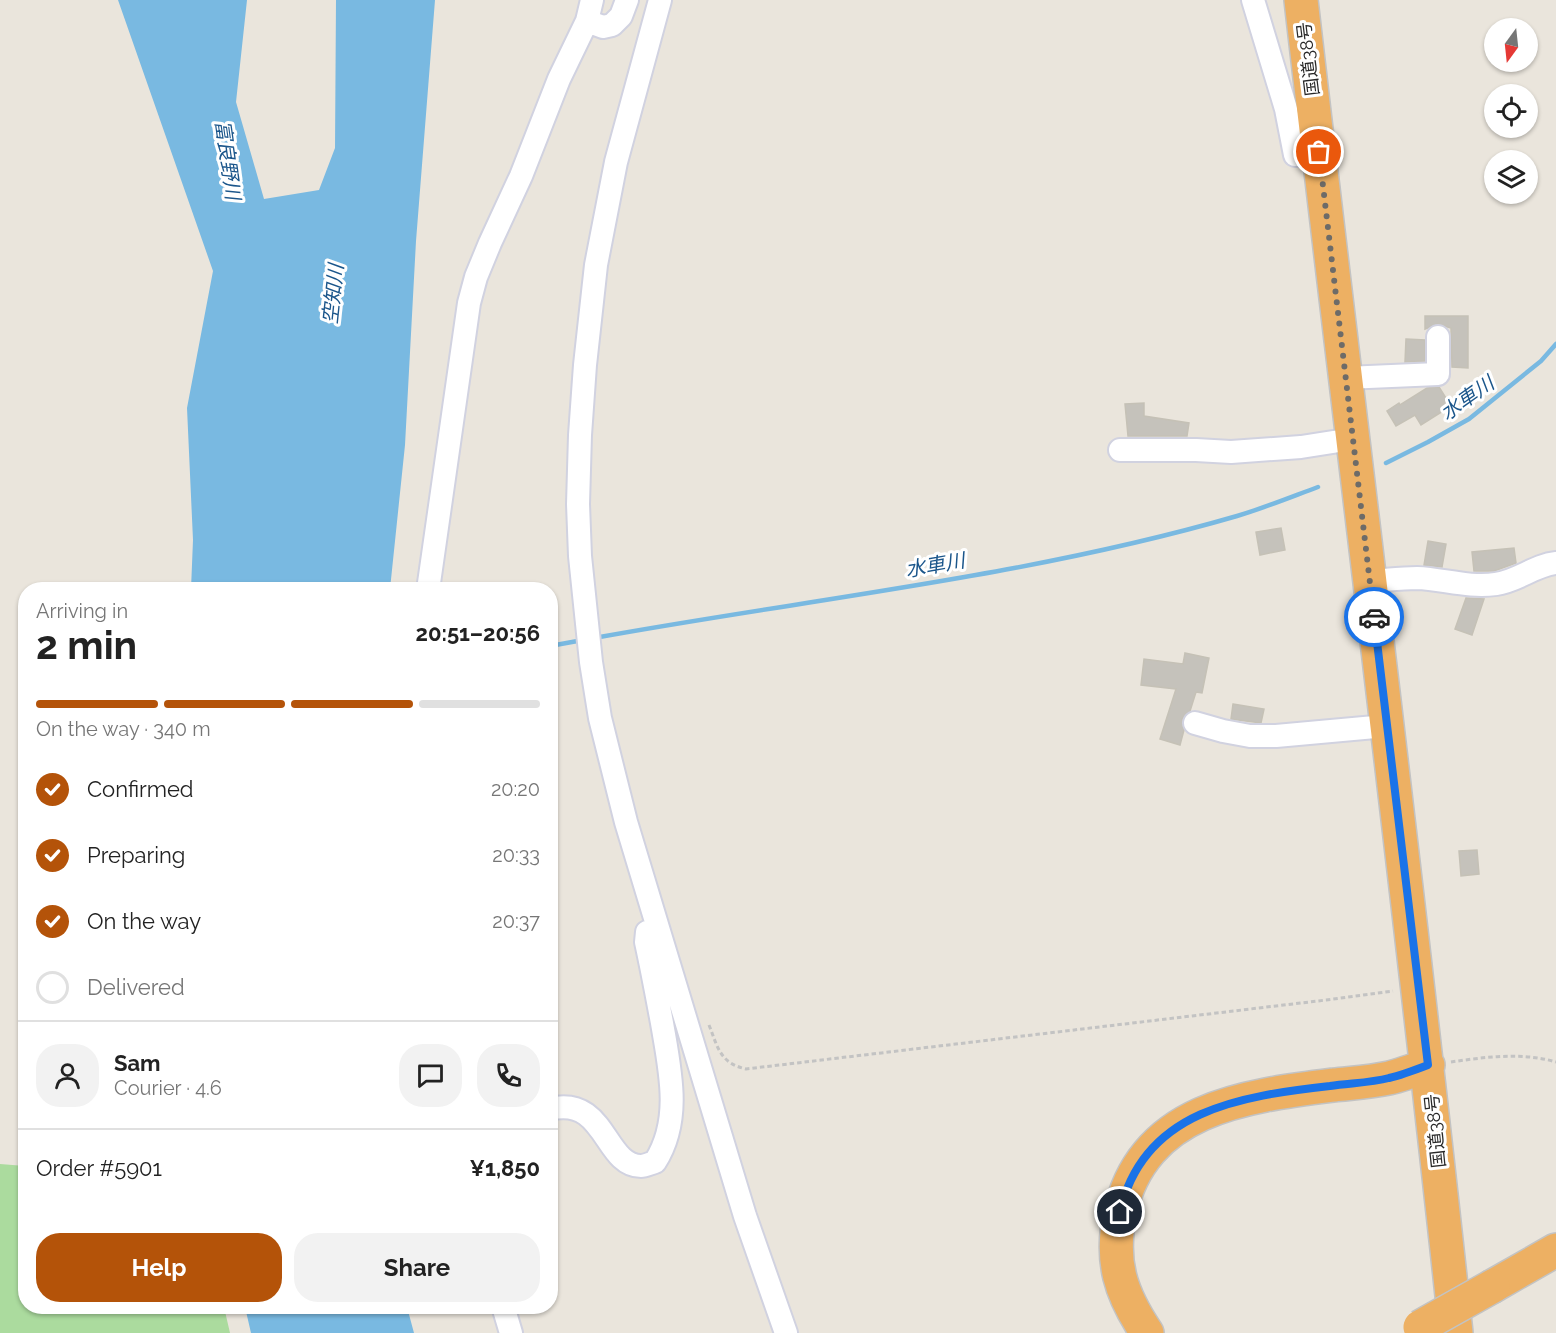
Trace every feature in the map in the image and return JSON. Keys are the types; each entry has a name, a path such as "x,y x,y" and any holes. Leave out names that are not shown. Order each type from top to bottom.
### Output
{"highway":[{"name":"国道38号","path":"1301,0 1428,1065 1456,1333"},
{"path":"1147,1333 1133,1313 1124,1292 1117,1268 1115,1245 1121,1208 1131,1177 1145,1156 1165,1136 1191,1118 1232,1102 1388,1078 1428,1065"},
{"path":"1414,1330 1556,1250"}],"street":[{"path":"429,582 469,303 476,277 521,176 559,79 589,11 603,27 612,25 621,15 627,0"},
{"path":"660,0 616,162 596,265 585,365 578,504 580,556 600,718 626,822 654,922 745,1216 786,1333"},
{"path":"1254,0 1286,109 1295,155 1319,152"},
{"path":"1345,378 1438,374 1438,337"},
{"path":"1120,450 1231,452 1301,447 1353,439"},
{"path":"1370,581 1418,578 1457,584 1494,584 1515,580 1543,564 1556,562"},
{"path":"1195,723 1223,731 1259,736 1386,726"},
{"path":"558,1109 572,1108 589,1115 606,1135 617,1154 626,1162 640,1166 655,1162 664,1148 671,1117 672,1080 646,942 647,928 654,922"},
{"path":"505,1314 511,1333"}],"path":[{"path":"706,1018 726,1061 746,1068 1326,1000 1418,987"},
{"path":"1428,1065 1516,1056 1556,1062"}],"green space":[{"path":"0,1164 18,1165 18,1314 226,1314 230,1333 0,1333"}],"water":[{"path":"118,0 247,0 236,102 264,199 319,190 335,148 336,0 435,0 416,241 405,445 391,582 191,582 193,540 187,408 213,271"},
{"path":"247,1314 409,1314 414,1333 251,1333"}],"building":[{"path":"1425,316 1468,316 1468,368 1452,367 1451,328 1437,324 1425,329"},
{"path":"1406,339 1425,340 1425,361 1405,362"},
{"path":"1439,387 1451,406 1421,425 1415,415 1396,426 1387,411 1427,388"},
{"path":"1144,403 1144,416 1189,423 1187,436 1128,436 1125,404"},
{"path":"1281,528 1285,550 1260,555 1256,532"},
{"path":"1428,541 1446,544 1442,567 1424,565"},
{"path":"1514,548 1516,563 1494,571 1474,571 1472,552"},
{"path":"1466,598 1484,599 1472,635 1455,629"},
{"path":"1185,653 1209,658 1202,693 1196,692 1190,711 1182,719 1184,730 1180,745 1160,739 1176,689 1141,685 1144,659 1183,664"},
{"path":"1233,704 1264,709 1261,723 1231,719"},
{"path":"1477,850 1479,874 1461,876 1459,851"}],"waterway":[{"name":"水車川","path":"1386,463 1469,419 1541,361 1556,344"},
{"name":"水車川","path":"594,638 917,585 1078,555 1237,516 1318,487"},
{"name":"水車川","path":"558,645 583,640"}],"way so far":[{"path":"1319,152 1374,617"}],"route":[{"path":"1120,1212 1131,1177 1145,1156 1165,1136 1191,1118 1221,1106 1254,1097 1388,1078 1428,1065 1374,617"}],"water label":[{"name":"富良野川","path":"228,160"},
{"name":"空知川","path":"333,294"}]}
